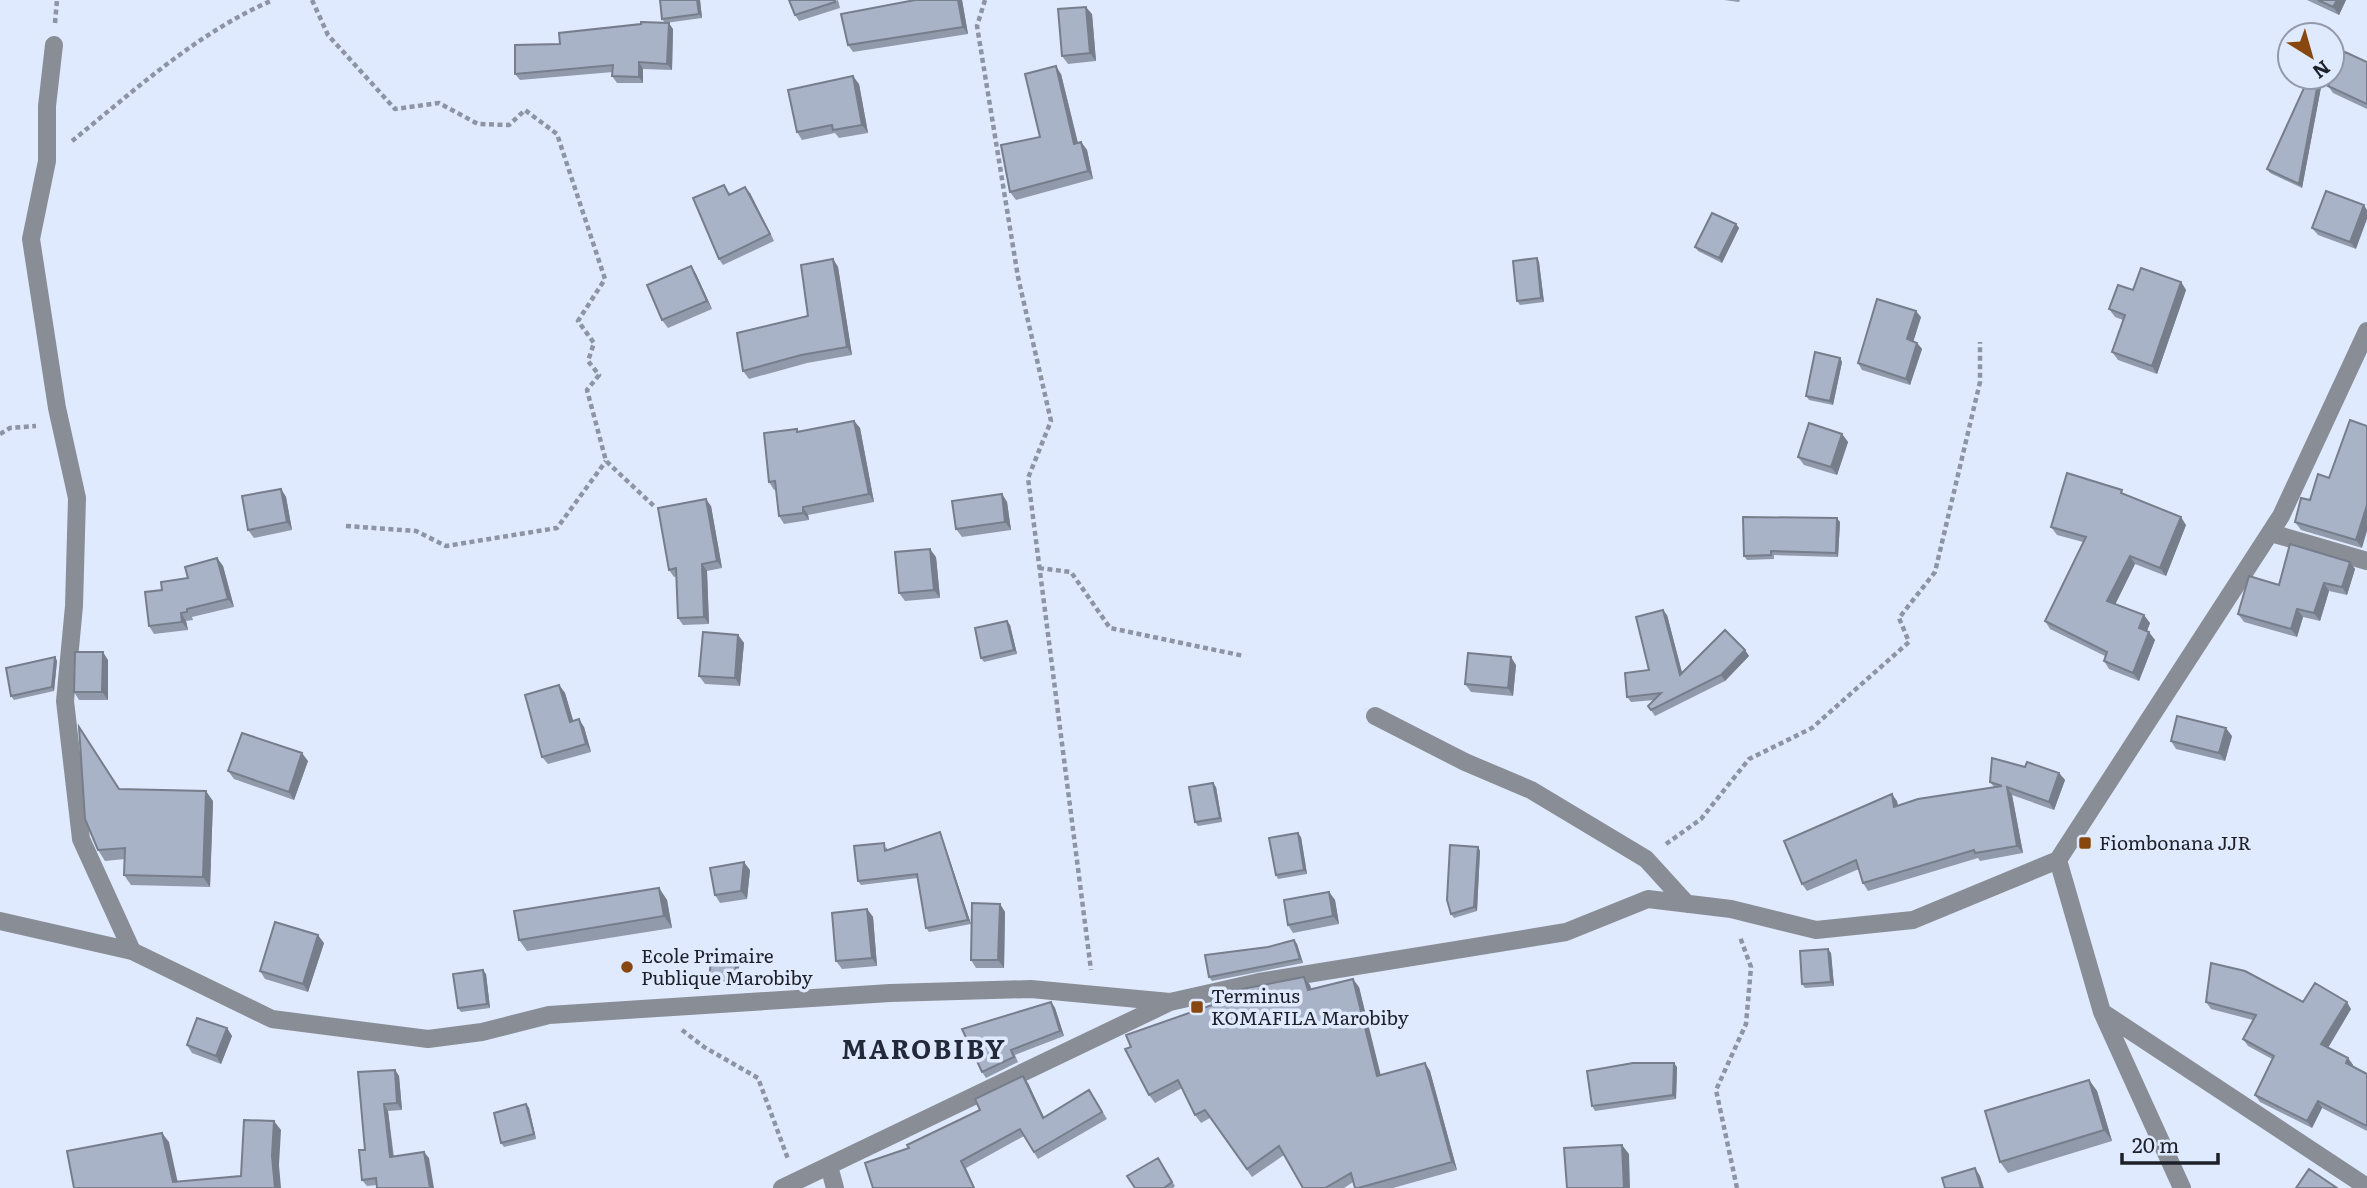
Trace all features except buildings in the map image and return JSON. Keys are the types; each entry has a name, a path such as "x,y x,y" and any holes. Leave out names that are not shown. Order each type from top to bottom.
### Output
{"street":[{"path":"54,45 47,106 47,161 31,239 61,424 77,498 74,606 65,701 81,839 132,951"},
{"path":"790,1185 1170,1002 1259,982 1566,932 1647,899 1731,909 1816,930 1913,920 2058,860 2281,516 2367,331"},
{"path":"2271,533 2367,561"},
{"path":"1375,716 1465,762 1531,790 1646,859 1687,904"},
{"path":"2058,860 2102,1012 2182,1188"},
{"path":"0,921 132,951 272,1019 428,1039 482,1032 549,1015 890,993 1031,989 1170,1002"},
{"path":"2102,1012 2367,1187"},
{"path":"829,1166 835,1188"}],"path":[{"path":"47,161 174,59 249,10 274,0"},
{"path":"312,0 328,35 395,109 439,103 478,124 509,125 525,110 557,134 605,279 578,321 594,343 588,361 599,375 587,390 606,461 656,508"},
{"path":"985,0 977,26 1018,277 1051,421 1028,478 1094,995"},
{"path":"1646,859 1701,819 1749,759 1812,728 1909,642 1899,618 1935,572 1980,382 1980,342"},
{"path":"0,434 9,429 61,424"},
{"path":"346,526 416,531 446,546 557,528 606,461"},
{"path":"1040,568 1071,572 1110,628 1244,656"},
{"path":"1731,909 1751,967 1746,1024 1716,1090 1737,1188"},
{"path":"653,1009 704,1047 758,1078 790,1185"}],"place":[{"name":"Fiombonana JJR","path":"2085,843"},
{"name":"Ecole Primaire Publique Marobiby","path":"627,967"},
{"name":"Terminus KOMAFILA Marobiby","path":"1197,1007"}],"district":[{"name":"MAROBIBY","path":"924,1050"}]}
